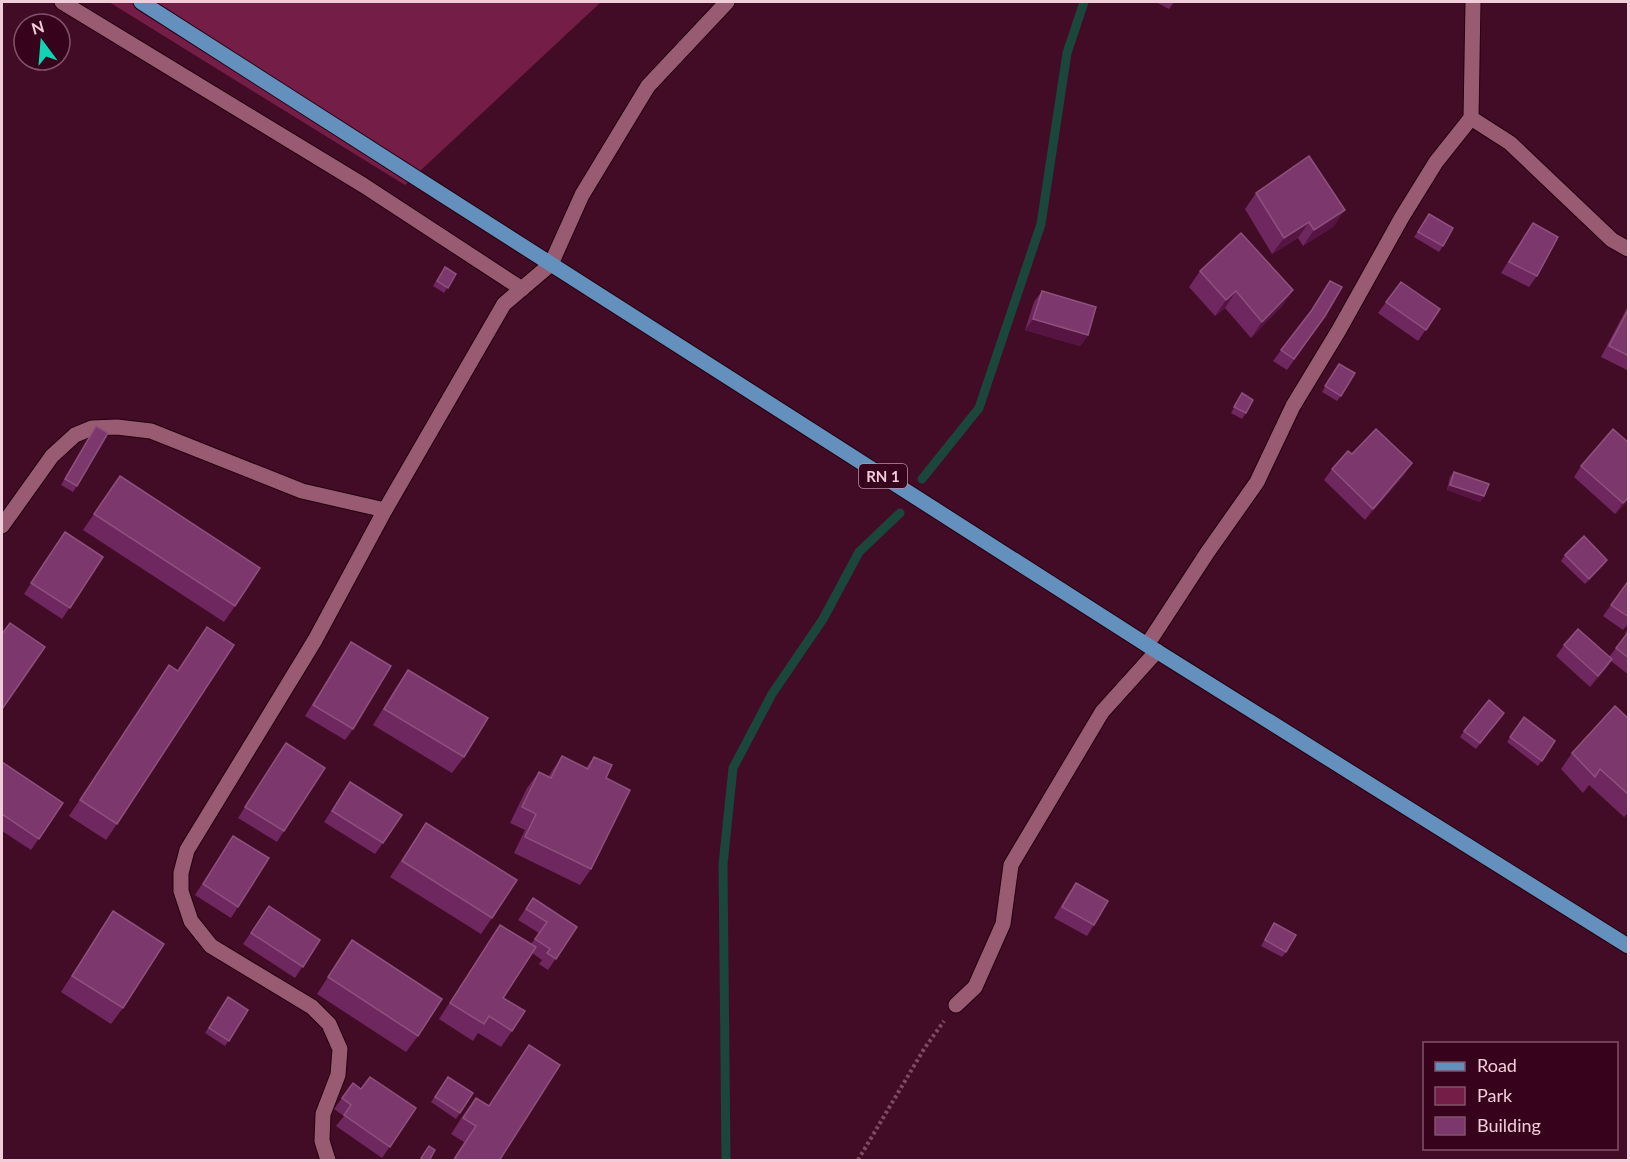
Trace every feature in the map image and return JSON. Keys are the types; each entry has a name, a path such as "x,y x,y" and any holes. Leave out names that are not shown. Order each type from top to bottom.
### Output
{"main road":[{"name":"RN 1","path":"141,2 1152,648 1629,946"}],"street":[{"path":"62,2 363,185 522,289"},
{"path":"328,1161 322,1141 323,1114 338,1075 340,1049 329,1024 312,1007 211,946 191,921 181,891 180,873 187,850 315,640 386,510 504,304 551,264 582,195 648,86 727,2"},
{"path":"956,1005 975,987 1003,924 1011,866 1102,712 1152,648 1207,553 1257,482 1293,406 1339,330 1402,217 1437,162 1471,118 1473,2"},
{"path":"1471,118 1510,143 1612,240 1629,249"},
{"path":"2,526 52,456 75,435 92,428 109,427 151,431 302,491 386,510"}],"path":[{"path":"858,1161 924,1048 956,1005"}],"green space":[{"path":"109,2 601,2 405,185"}],"building":[{"path":"1309,156 1345,210 1314,230 1309,222 1284,238 1256,193"},
{"path":"1429,214 1453,228 1443,246 1418,232"},
{"path":"1533,223 1558,237 1537,276 1509,262"},
{"path":"1241,233 1293,290 1262,322 1236,291 1226,300 1200,271"},
{"path":"445,267 456,274 448,288 437,281"},
{"path":"1330,281 1342,287 1325,316 1294,359 1281,350 1312,310"},
{"path":"1401,282 1440,309 1426,330 1386,302"},
{"path":"1042,291 1096,307 1088,335 1033,319"},
{"path":"1629,308 1629,356 1609,346"},
{"path":"1339,364 1355,373 1341,396 1325,386"},
{"path":"1242,393 1253,400 1246,413 1234,407"},
{"path":"96,426 108,433 77,486 65,479"},
{"path":"1376,429 1412,463 1373,509 1332,469 1348,451 1352,454"},
{"path":"1613,429 1629,443 1629,497 1623,503 1581,466"},
{"path":"1454,472 1489,484 1484,496 1450,485"},
{"path":"120,476 260,568 235,606 94,514"},
{"path":"65,532 103,557 70,608 31,583"},
{"path":"1584,536 1607,560 1589,579 1565,555"},
{"path":"1629,580 1629,617 1611,605"},
{"path":"10,623 45,647 2,709 2,634"},
{"path":"207,627 234,645 117,824 80,800 169,665 178,671"},
{"path":"1578,629 1612,659 1598,676 1564,645"},
{"path":"1629,631 1629,658 1616,648"},
{"path":"351,642 391,666 353,729 313,705"},
{"path":"408,670 488,718 464,757 384,709"},
{"path":"1489,700 1504,713 1480,743 1464,731"},
{"path":"1615,706 1629,719 1629,795 1600,769 1595,777 1572,753"},
{"path":"1524,717 1555,741 1542,761 1510,737"},
{"path":"286,743 325,768 284,831 245,807"},
{"path":"562,756 588,769 594,757 612,765 606,778 630,790 591,869 525,837 536,814 522,807 539,772 551,778"},
{"path":"2,762 63,803 39,839 2,814"},
{"path":"350,782 402,815 383,843 332,811"},
{"path":"426,823 517,880 492,918 402,861"},
{"path":"233,836 269,858 238,907 203,884"},
{"path":"1076,883 1108,901 1094,925 1062,907"},
{"path":"533,898 577,927 556,959 547,953 550,949 535,939 547,922 526,909"},
{"path":"269,906 320,940 303,967 251,933"},
{"path":"113,911 164,944 123,1008 72,976"},
{"path":"1274,923 1296,935 1286,952 1265,940"},
{"path":"500,925 536,947 503,998 525,1011 512,1031 489,1016 484,1024 450,1003"},
{"path":"352,940 442,999 418,1036 328,977"},
{"path":"228,997 248,1010 229,1041 209,1028"},
{"path":"529,1045 560,1065 499,1161 459,1161 455,1158 476,1126 463,1118 476,1098 489,1106"},
{"path":"370,1077 416,1108 390,1147 344,1115 351,1105 342,1098 353,1083 361,1089"},
{"path":"448,1077 473,1093 460,1113 435,1097"},
{"path":"429,1146 435,1150 429,1161 425,1161 421,1158"}],"waterway":[{"path":"922,479 979,408 1041,224 1067,53 1084,2"},
{"path":"726,1160 723,865 733,768 772,694 823,619 859,552 900,513"}]}
